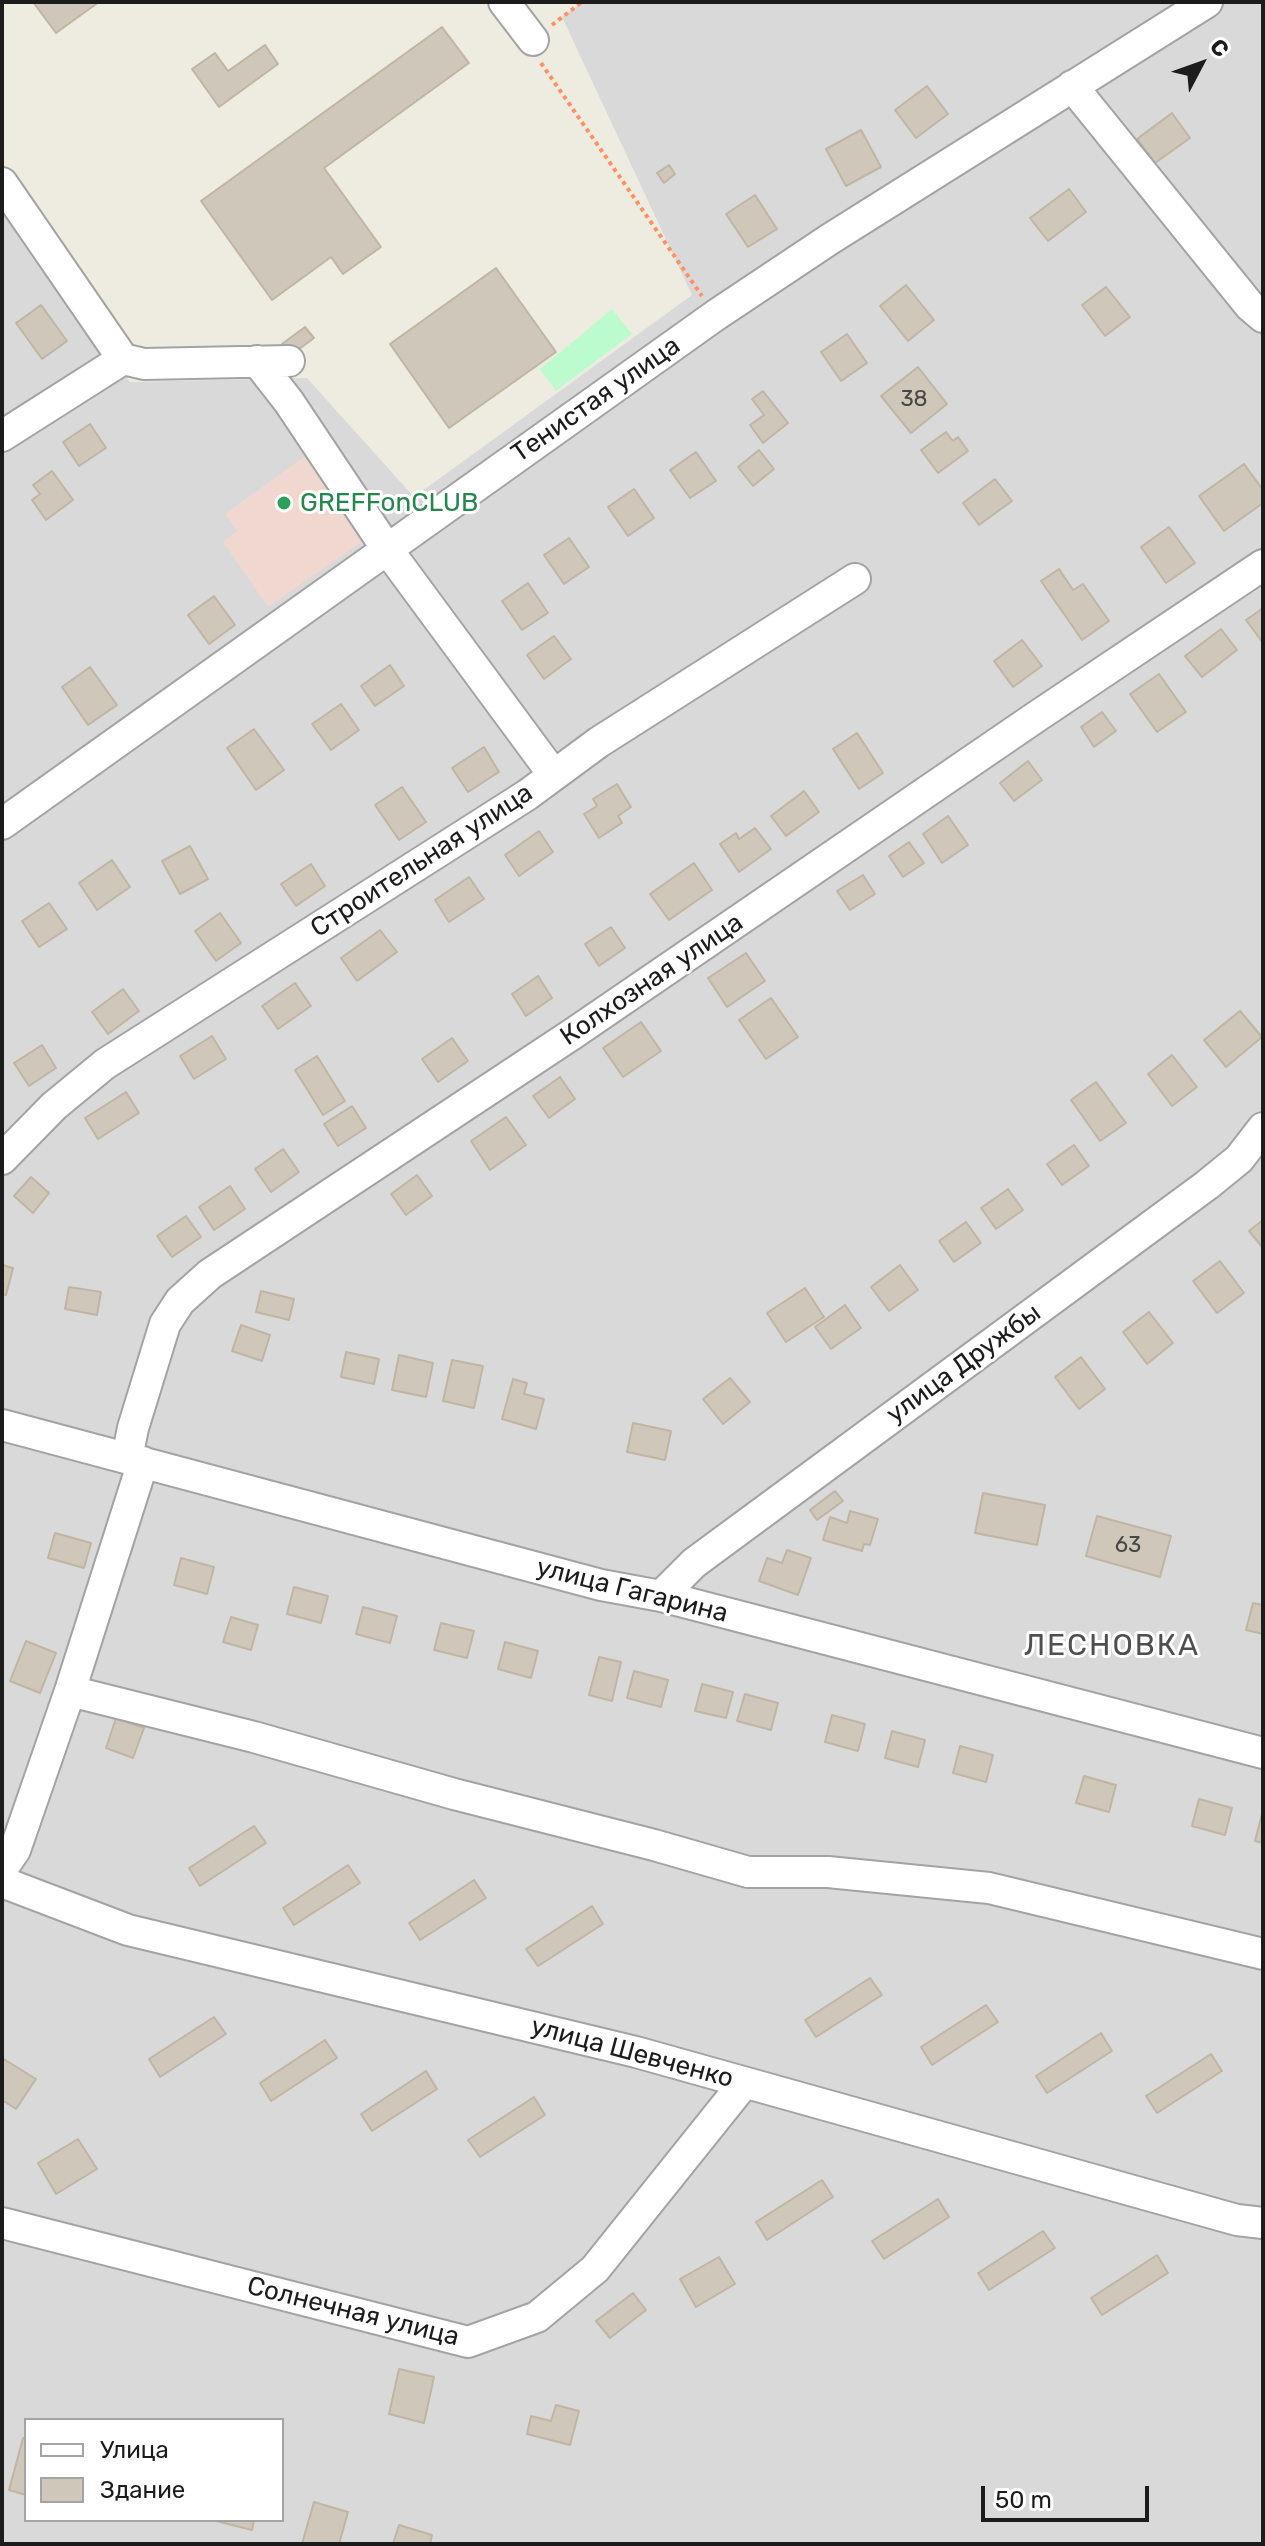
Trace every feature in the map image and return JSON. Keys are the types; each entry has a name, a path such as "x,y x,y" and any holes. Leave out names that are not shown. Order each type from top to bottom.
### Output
{"street":[{"path":"504,2 533,40"},
{"name":"Тенистая улица","path":"2,824 716,315 830,239 1207,2"},
{"path":"1072,86 1250,306 1263,317"},
{"path":"2,183 123,359 144,364 289,361"},
{"path":"2,436 123,359"},
{"path":"257,361 289,402 387,549 553,774"},
{"name":"Колхозная улица","path":"2,1869 15,1850 70,1691 135,1460 133,1428 165,1324 180,1301 210,1274 574,1033 1263,565"},
{"name":"Строительная улица","path":"2,1159 54,1106 105,1064 527,795 599,742 855,579"},
{"name":"улица Дружбы","path":"661,1596 694,1563 1207,1185 1239,1159 1263,1128"},
{"name":"улица Гагарина","path":"2,1425 601,1585 661,1596 1263,1753"},
{"path":"70,1691 254,1737 748,1872 828,1872 989,1888 1263,1954"},
{"name":"улица Шевченко","path":"2,1882 128,1930 636,2052 1237,2220 1263,2223"},
{"name":"Солнечная улица","path":"2,2223 468,2342 537,2317 595,2269 744,2083"}],"path":[{"path":"582,2 533,40 540,62 716,315"}],"shaded area":[{"path":"582,2 1263,2 1263,2544 2,2544 2,203 130,382 307,378 414,497 692,295 562,17"},
{"name":"GREFFonCLUB","path":"308,454 363,541 268,607 223,542 237,531 225,514"}],"green space":[{"path":"612,309 632,334 556,391 540,369"}],"building":[{"path":"33,2 99,2 56,33"},
{"path":"442,27 469,63 324,168 381,247 343,274 331,257 272,300 201,201"},
{"path":"265,45 278,64 219,107 192,69 215,53 228,71"},
{"path":"927,86 948,114 916,138 895,110"},
{"path":"1172,113 1190,138 1155,163 1137,139"},
{"path":"861,130 881,167 846,186 826,149"},
{"path":"669,165 675,174 664,183 657,173"},
{"path":"1069,189 1086,212 1048,241 1030,218"},
{"path":"755,195 777,229 748,247 726,214"},
{"path":"496,268 556,352 449,428 390,344"},
{"path":"906,285 934,320 908,341 880,306"},
{"path":"1106,287 1130,317 1105,336 1082,305"},
{"path":"41,305 67,341 42,359 16,323"},
{"path":"305,327 314,338 291,355 282,344"},
{"path":"847,334 867,363 841,381 821,352"},
{"path":"918,367 947,404 911,433 881,396"},
{"path":"763,391 788,423 763,443 750,425 764,415 752,399"},
{"path":"90,424 106,448 79,466 63,442"},
{"path":"946,432 953,441 958,437 968,451 938,473 921,450"},
{"path":"759,450 774,469 753,486 738,467"},
{"path":"696,452 716,481 690,498 670,470"},
{"path":"1244,464 1263,490 1263,503 1224,531 1199,496"},
{"path":"52,471 73,500 46,520 32,500 40,494 33,485"},
{"path":"995,479 1012,501 979,525 963,503"},
{"path":"634,489 654,518 628,536 608,507"},
{"path":"1169,527 1195,563 1166,583 1141,547"},
{"path":"569,538 589,567 564,584 544,555"},
{"path":"1059,569 1073,590 1083,584 1109,621 1082,640 1041,581"},
{"path":"528,583 548,613 522,630 502,601"},
{"path":"214,596 235,625 209,644 188,615"},
{"path":"1263,608 1263,643 1246,620"},
{"path":"1221,629 1237,650 1202,677 1185,656"},
{"path":"554,636 571,659 544,679 527,655"},
{"path":"1022,640 1042,666 1013,687 994,661"},
{"path":"390,665 404,686 375,706 361,686"},
{"path":"90,667 117,705 88,725 62,687"},
{"path":"1159,674 1186,712 1157,732 1130,694"},
{"path":"341,704 359,730 331,750 312,724"},
{"path":"1102,712 1116,731 1094,747 1081,727"},
{"path":"254,729 284,770 256,790 227,748"},
{"path":"857,733 883,773 859,789 833,749"},
{"path":"484,747 499,772 468,792 452,768"},
{"path":"1028,761 1042,780 1014,801 1000,783"},
{"path":"617,784 631,807 618,816 622,823 599,838 584,814 597,806 593,799"},
{"path":"402,787 426,822 399,840 375,805"},
{"path":"804,791 819,812 786,836 771,816"},
{"path":"948,816 968,845 942,863 923,834"},
{"path":"755,828 771,849 739,872 720,844 736,833 739,839"},
{"path":"539,831 553,852 519,876 505,855"},
{"path":"909,842 924,863 903,877 889,856"},
{"path":"190,846 208,879 180,894 162,861"},
{"path":"112,860 130,887 97,910 79,883"},
{"path":"694,863 712,890 669,920 650,894"},
{"path":"311,864 325,886 296,906 281,884"},
{"path":"863,875 875,894 850,910 837,891"},
{"path":"469,877 484,899 449,922 435,900"},
{"path":"49,903 67,929 39,947 22,921"},
{"path":"220,913 241,943 216,961 195,931"},
{"path":"611,927 625,948 599,966 585,944"},
{"path":"380,930 397,952 357,981 341,958"},
{"path":"746,953 765,981 727,1007 708,978"},
{"path":"538,976 552,998 526,1016 512,994"},
{"path":"295,983 311,1006 278,1029 262,1006"},
{"path":"123,989 139,1011 108,1034 92,1012"},
{"path":"771,998 798,1037 766,1059 739,1020"},
{"path":"1240,1011 1262,1037 1226,1067 1204,1040"},
{"path":"641,1022 661,1051 623,1077 603,1048"},
{"path":"212,1036 226,1059 194,1079 180,1056"},
{"path":"452,1038 468,1061 438,1082 422,1059"},
{"path":"42,1045 56,1068 29,1086 14,1063"},
{"path":"1172,1055 1197,1087 1172,1106 1148,1074"},
{"path":"317,1056 345,1101 323,1115 295,1070"},
{"path":"560,1077 575,1099 549,1118 533,1096"},
{"path":"1096,1082 1126,1123 1100,1141 1071,1100"},
{"path":"126,1092 139,1113 98,1139 85,1118"},
{"path":"352,1106 366,1128 338,1146 324,1124"},
{"path":"506,1117 526,1145 490,1170 471,1141"},
{"path":"1074,1145 1089,1166 1062,1185 1047,1164"},
{"path":"283,1149 299,1172 271,1192 255,1169"},
{"path":"417,1175 432,1196 406,1215 391,1194"},
{"path":"31,1177 49,1193 33,1213 14,1196"},
{"path":"230,1186 245,1209 214,1230 199,1207"},
{"path":"1008,1189 1023,1210 996,1229 981,1208"},
{"path":"186,1216 201,1237 172,1257 157,1236"},
{"path":"1263,1220 1263,1248 1249,1231"},
{"path":"966,1222 981,1243 954,1262 939,1241"},
{"path":"1220,1261 1244,1293 1217,1313 1193,1281"},
{"path":"2,1265 13,1268 6,1295 2,1294"},
{"path":"900,1265 918,1290 889,1311 871,1287"},
{"path":"69,1287 101,1292 97,1315 65,1309"},
{"path":"805,1288 824,1317 786,1342 767,1313"},
{"path":"261,1291 294,1299 289,1320 256,1312"},
{"path":"845,1305 861,1328 831,1349 815,1327"},
{"path":"1149,1312 1173,1343 1147,1364 1123,1332"},
{"path":"241,1325 270,1335 262,1361 232,1351"},
{"path":"346,1352 379,1359 374,1384 341,1377"},
{"path":"399,1355 433,1363 426,1397 392,1390"},
{"path":"1081,1357 1105,1389 1079,1409 1055,1377"},
{"path":"452,1360 483,1366 474,1408 443,1401"},
{"path":"730,1378 750,1402 723,1424 703,1399"},
{"path":"513,1379 527,1383 524,1394 544,1399 536,1429 502,1419"},
{"path":"633,1423 671,1431 665,1460 627,1452"},
{"path":"835,1491 843,1501 817,1520 810,1510"},
{"path":"983,1493 1045,1505 1037,1545 975,1533"},
{"path":"850,1511 878,1519 870,1545 864,1544 862,1551 823,1540 830,1517 847,1523"},
{"path":"1097,1516 1171,1536 1160,1577 1086,1556"},
{"path":"55,1533 91,1543 84,1568 48,1558"},
{"path":"787,1550 811,1558 798,1595 759,1581 767,1558 782,1563"},
{"path":"181,1558 214,1567 207,1594 174,1585"},
{"path":"294,1587 328,1596 321,1623 287,1614"},
{"path":"1253,1603 1263,1605 1263,1634 1246,1630"},
{"path":"363,1607 397,1616 390,1643 356,1634"},
{"path":"231,1617 258,1625 251,1650 223,1642"},
{"path":"441,1623 474,1631 467,1658 434,1650"},
{"path":"26,1641 56,1653 40,1693 10,1681"},
{"path":"505,1642 538,1651 531,1678 498,1669"},
{"path":"599,1657 621,1662 612,1701 589,1695"},
{"path":"634,1671 668,1680 661,1707 627,1698"},
{"path":"702,1684 733,1692 726,1718 695,1711"},
{"path":"745,1694 778,1703 771,1730 737,1721"},
{"path":"832,1715 865,1724 858,1751 825,1742"},
{"path":"116,1718 144,1728 133,1758 106,1748"},
{"path":"892,1731 925,1740 918,1767 885,1758"},
{"path":"960,1746 993,1755 986,1782 953,1773"},
{"path":"1084,1776 1116,1785 1109,1812 1076,1803"},
{"path":"1199,1799 1232,1808 1225,1835 1192,1826"},
{"path":"1263,1814 1263,1843 1255,1841"},
{"path":"254,1826 266,1843 200,1886 189,1868"},
{"path":"348,1865 360,1883 294,1925 283,1908"},
{"path":"474,1880 486,1898 420,1940 409,1923"},
{"path":"592,1906 603,1924 538,1966 526,1949"},
{"path":"870,1978 882,1995 816,2037 805,2020"},
{"path":"986,2005 998,2022 932,2065 921,2047"},
{"path":"214,2017 226,2034 160,2077 149,2059"},
{"path":"1101,2033 1112,2051 1047,2093 1036,2076"},
{"path":"325,2040 337,2058 271,2101 260,2083"},
{"path":"1211,2054 1222,2071 1157,2113 1146,2096"},
{"path":"2,2058 36,2079 16,2109 2,2100"},
{"path":"426,2071 437,2089 372,2131 361,2114"},
{"path":"534,2097 545,2115 480,2157 468,2140"},
{"path":"78,2139 97,2169 56,2194 38,2163"},
{"path":"822,2180 833,2197 767,2240 756,2222"},
{"path":"938,2199 949,2217 884,2259 872,2241"},
{"path":"1043,2231 1055,2248 989,2290 978,2273"},
{"path":"1157,2255 1168,2273 1102,2315 1091,2298"},
{"path":"719,2257 735,2284 696,2307 680,2279"},
{"path":"633,2293 646,2310 610,2338 596,2321"},
{"path":"399,2369 434,2377 424,2423 389,2414"},
{"path":"556,2405 579,2411 570,2445 527,2434 531,2416 551,2421"},
{"path":"23,2438 24,2494 9,2490"},
{"path":"314,2502 348,2512 339,2544 302,2544"},
{"path":"220,2522 254,2522 252,2530"},
{"path":"399,2525 432,2535 430,2544 393,2544"}],"place":[{"name":"GREFFonCLUB","path":"284,503"}],"district":[{"name":"ЛЕСНОВКА","path":"1112,1646"}]}
